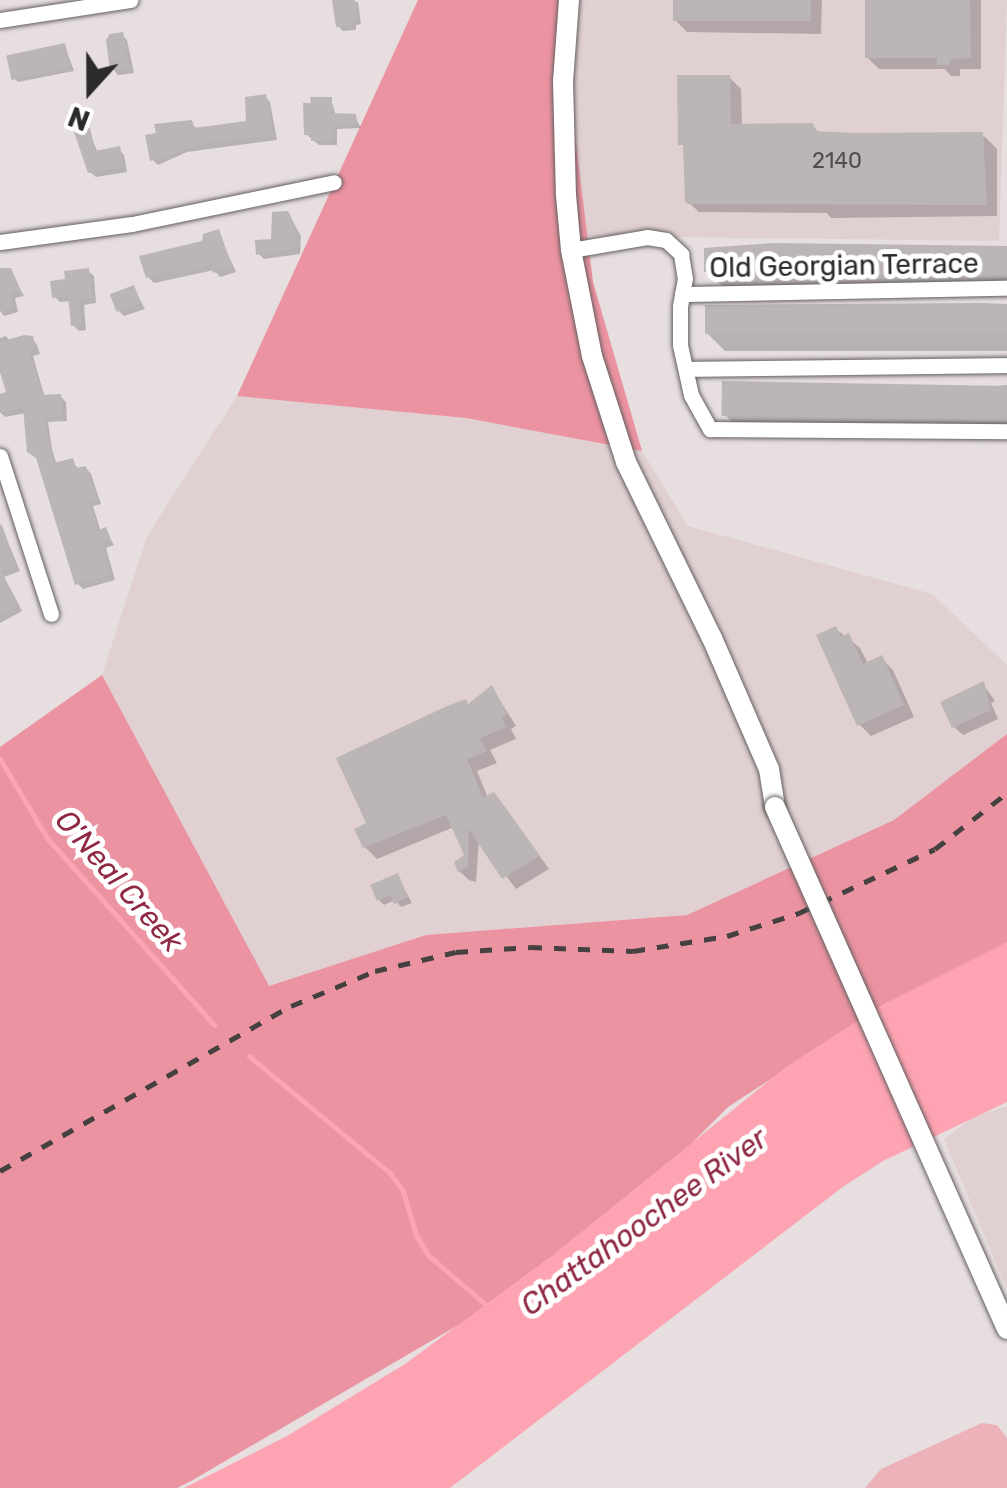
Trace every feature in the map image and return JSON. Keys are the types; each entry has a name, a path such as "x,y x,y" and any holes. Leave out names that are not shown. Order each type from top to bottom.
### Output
{"main road":[{"path":"569,0 563,82 571,250 592,356 626,462 712,638 768,769 775,807 1007,1329"}],"street":[{"path":"0,20 130,0"},
{"path":"0,242 132,224 334,182"},
{"path":"571,250 647,236 666,240 681,254 685,278 680,345 690,394 710,429 1007,430"},
{"name":"Old Georgian Terrace","path":"682,294 1007,288"},
{"path":"686,369 1007,366"},
{"path":"0,456 51,614"}],"shaded area":[{"path":"418,0 572,0 566,61 593,282 642,451 466,418 237,396"},
{"path":"572,0 1007,0 999,241 587,236 566,61"},
{"path":"237,396 466,418 642,451 688,526 932,594 1007,665 1007,734 894,820 687,915 426,935 268,987 102,675 147,536"},
{"path":"102,675 269,986 426,935 687,915 894,820 1007,734 1007,959 888,1002 728,1107 582,1253 191,1481 177,1488 0,1488 0,747"},
{"path":"1007,1106 1007,1289 944,1139 974,1117"},
{"path":"982,1423 997,1425 1007,1438 1007,1488 865,1488 881,1469"}],"water":[{"name":"Chattahoochee River","path":"1007,942 1007,1102 883,1161 844,1186 450,1488 184,1488 287,1436 405,1364 553,1255 786,1067 882,1005"}],"building":[{"path":"332,0 355,0 357,20 352,20 352,25 336,27"},
{"path":"673,0 811,0 811,21 673,21"},
{"path":"865,0 970,0 971,58 950,59 950,65 937,65 937,58 865,58"},
{"path":"123,32 130,68 110,70 106,40 110,34"},
{"path":"65,43 70,67 12,80 6,55"},
{"path":"677,75 730,75 731,124 813,123 815,131 852,133 983,132 987,205 688,204 683,145 678,145"},
{"path":"266,94 273,136 213,141 150,161 145,135 156,133 154,124 192,120 194,128 246,121 245,97"},
{"path":"310,97 332,97 332,113 356,114 357,124 333,125 333,141 311,141 311,135 304,135 303,103 311,103"},
{"path":"90,128 95,151 120,146 123,167 88,173 74,132"},
{"path":"288,211 297,229 295,249 256,255 255,240 271,239 272,212"},
{"path":"219,229 232,267 213,273 210,265 146,278 139,256 202,241 203,234"},
{"path":"773,243 1007,246 1007,276 704,272 704,248"},
{"path":"0,268 11,268 21,291 11,293 14,308 0,311"},
{"path":"89,268 92,298 79,300 81,325 71,326 68,296 52,298 50,281 65,279 64,271"},
{"path":"134,285 141,303 117,312 110,294"},
{"path":"1007,304 1007,334 705,334 705,305"},
{"path":"33,336 36,349 29,351 42,395 61,394 63,416 44,418 54,463 73,458 76,468 86,466 97,499 89,501 98,530 106,527 111,540 102,543 111,575 75,585 36,458 27,452 23,408 0,412 0,394 6,392 0,372 0,342"},
{"path":"722,381 1007,386 1006,421 721,416"},
{"path":"0,526 16,566 1,571 19,605 0,616"},
{"path":"836,626 841,637 849,633 863,664 882,655 904,705 857,726 816,635"},
{"path":"984,681 991,710 952,728 940,702"},
{"path":"492,685 507,714 501,717 506,727 480,738 487,751 467,759 483,798 494,792 540,856 502,879 469,829 468,867 458,872 454,862 464,855 446,815 363,848 354,829 366,823 336,758 445,707 466,699 468,704"},
{"path":"398,873 408,897 394,904 390,895 377,901 370,885"}],"waterway":[{"name":"O'Neal Creek","path":"0,759 47,838 214,1025"},
{"path":"249,1056 390,1173 403,1191 416,1235 428,1255 487,1306"}],"railway":[{"path":"0,1171 291,1006 375,971 456,952 530,947 633,951 727,936 799,913 935,849 1007,793"}]}
